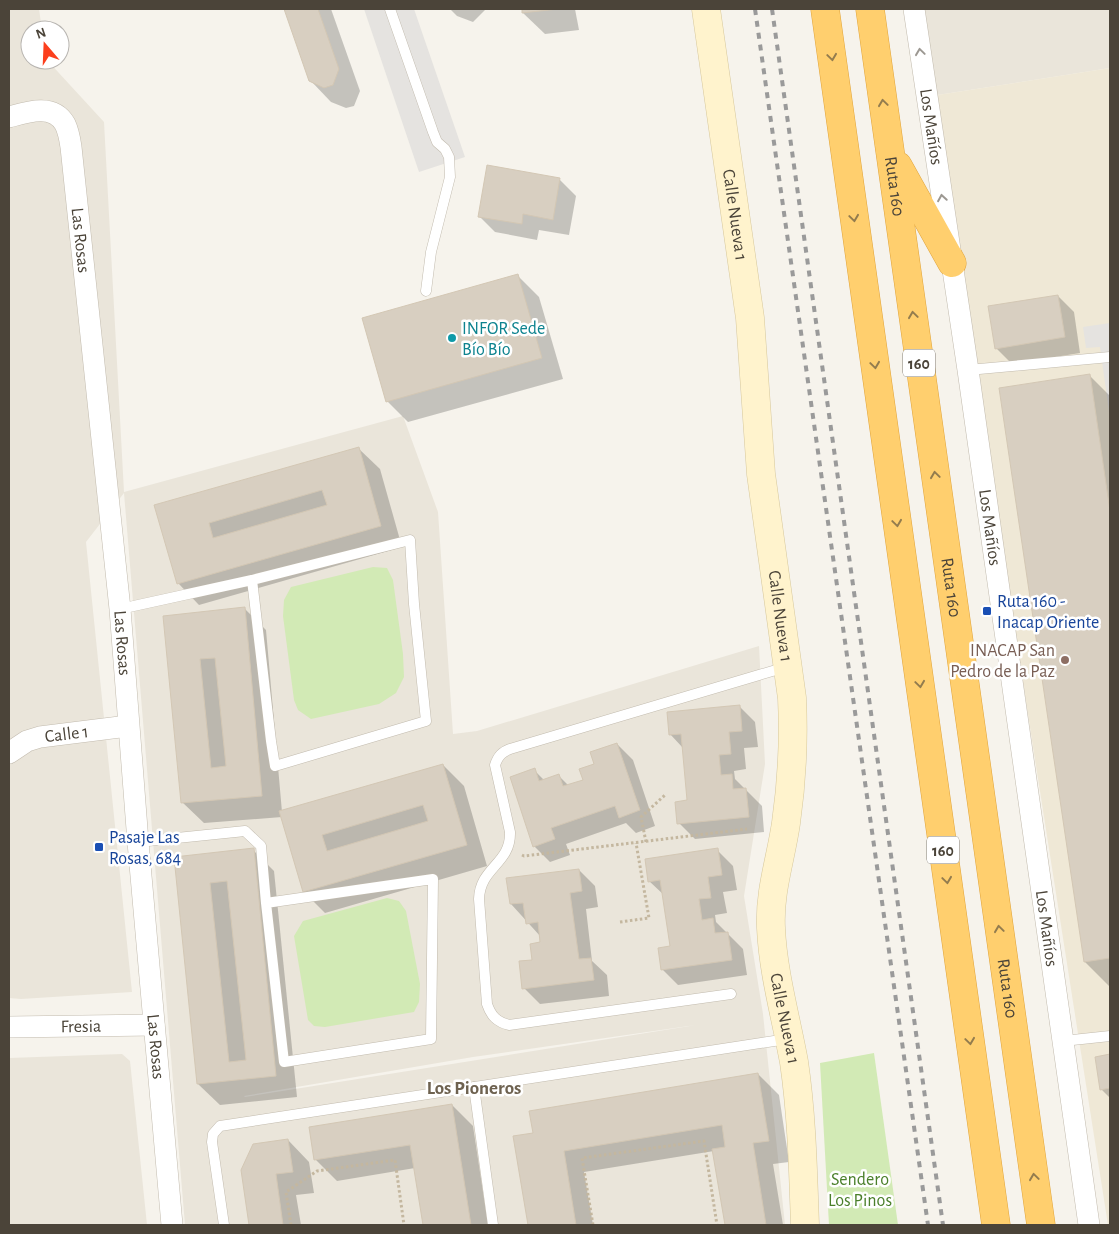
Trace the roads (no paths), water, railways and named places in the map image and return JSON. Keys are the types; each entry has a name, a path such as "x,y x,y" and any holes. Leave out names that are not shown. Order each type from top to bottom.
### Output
{"highway":[{"name":"160","path":"825,9 996,1225"},
{"name":"Ruta 160","path":"870,9 1041,1225"},
{"path":"890,151 952,263"}],"main road":[{"name":"Calle Nueva 1","path":"706,9 750,318 761,474 792,698 793,758 786,824 772,898 771,926 773,950 789,1039 799,1110 805,1225"}],"street":[{"name":"Los Mañíos","path":"914,9 968,370 1089,1225"},
{"name":"Las Rosas","path":"9,117 31,111 49,111 59,117 65,124 72,147 120,609 128,726 172,1225"},
{"name":"Calle 1","path":"9,752 27,741 40,737 128,726"},
{"name":"Fresia","path":"9,1027 154,1025"}],"lane":[{"path":"390,9 432,132 449,157 450,177 431,252 426,292"},
{"path":"968,370 1110,357"},
{"path":"120,609 252,580 410,540 414,604 426,720 275,766 252,580"},
{"path":"731,994 509,1025 495,1019 487,1004 479,892 485,877 504,857 509,846 510,832 495,772 497,758 503,752 788,666"},
{"path":"138,842 245,831 261,846 266,904 284,1062 431,1039 433,879 266,904"},
{"path":"1063,1042 1110,1036"},
{"path":"224,1225 212,1142 213,1134 220,1126 789,1039"},
{"path":"474,1087 494,1225"}],"railway":[{"path":"755,9 928,1225"},
{"path":"772,9 943,1225"}],"place":[{"name":"INFOR Sede Bío Bío","path":"452,338"},
{"name":"Ruta 160 - Inacap Oriente","path":"987,611"},
{"name":"INACAP San Pedro de la Paz","path":"1065,660"},
{"name":"Pasaje Las Rosas, 684","path":"99,847"}],"district":[{"name":"Los Pioneros","path":"474,1087"}],"park label":[{"name":"Sendero Los Pinos","path":"860,1189"}]}
